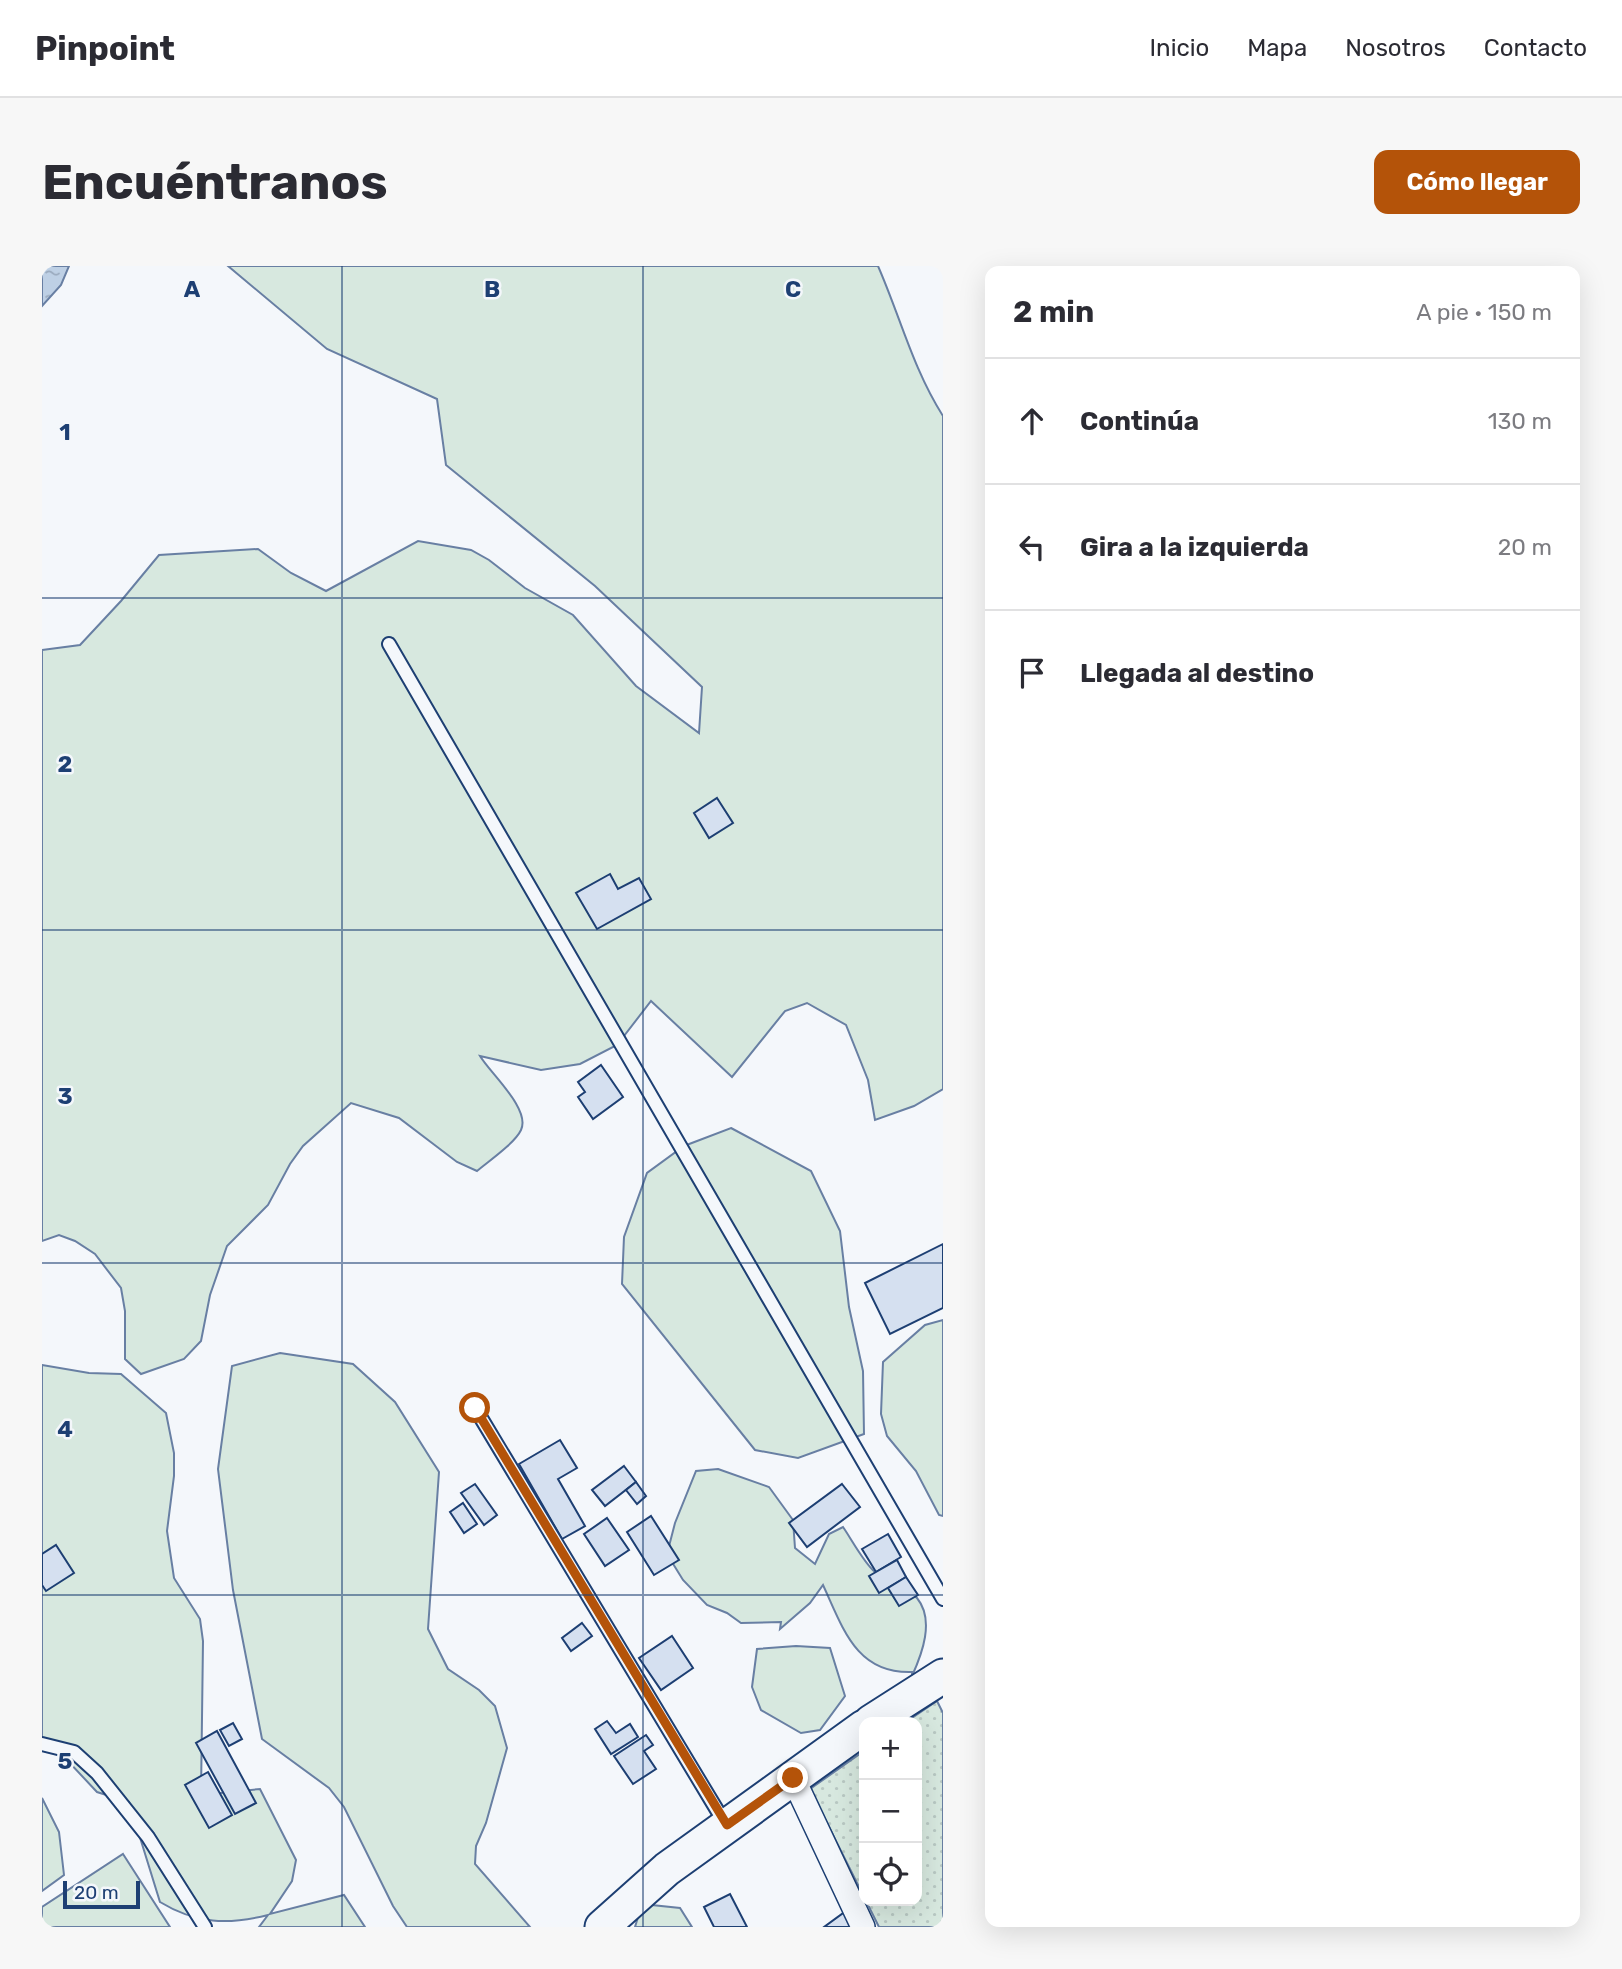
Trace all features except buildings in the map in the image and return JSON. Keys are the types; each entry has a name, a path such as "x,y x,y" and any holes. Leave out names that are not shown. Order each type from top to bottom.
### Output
{"main road":[{"path":"879,1717 942,1680"},
{"path":"602,1927 667,1869 859,1731"}],"street":[{"path":"793,1778 863,1927"}],"lane":[{"path":"389,644 943,1598"},
{"path":"475,1408 727,1825"},
{"path":"42,1744 74,1752 97,1773 148,1837 205,1927"}],"shaded area":[{"path":"228,266 878,266 915,361 943,416 943,1089 914,1106 875,1120 868,1080 846,1025 807,1003 785,1011 732,1077 651,1001 617,1045 580,1064 541,1070 480,1056 515,1102 523,1121 518,1135 508,1146 477,1171 457,1162 399,1118 351,1103 303,1146 268,1205 227,1246 210,1295 201,1341 184,1359 141,1374 125,1359 125,1311 121,1288 95,1254 75,1241 59,1235 42,1241 42,650 80,645 159,555 258,549 291,573 326,591 418,541 471,550 489,560 525,588 573,615 636,686 699,733 702,687 595,586 446,465 437,399 327,349"},
{"path":"731,1128 811,1171 840,1231 849,1307 863,1371 864,1434 798,1458 755,1450 622,1284 624,1237 647,1173 684,1146"},
{"path":"943,1320 943,1516 939,1515 916,1471 887,1436 881,1414 883,1362 925,1325"},
{"path":"280,1353 353,1364 395,1402 439,1472 428,1629 448,1669 479,1690 495,1706 507,1748 486,1823 476,1846 475,1864 530,1927 407,1927 393,1906 344,1807 329,1788 262,1739 233,1590 218,1469 232,1366"},
{"path":"42,1365 89,1373 121,1374 166,1413 174,1453 167,1531 174,1578 200,1619 203,1641 201,1795 260,1789 296,1860 292,1881 270,1914 344,1895 365,1927 259,1927 268,1915 239,1920 212,1920 186,1915 160,1902 129,1802 97,1792 67,1760 42,1743"},
{"path":"718,1469 769,1487 793,1520 795,1548 815,1564 829,1534 843,1527 871,1568 917,1598 925,1616 926,1627 920,1658 912,1676 912,1672 893,1671 865,1657 845,1632 823,1585 810,1603 780,1629 781,1622 741,1623 727,1613 707,1605 683,1580 667,1554 675,1523 696,1471"},
{"path":"796,1646 830,1648 845,1696 820,1730 801,1733 761,1710 752,1687 757,1649"},
{"path":"937,1701 943,1713 943,1927 879,1927 868,1906 922,1906 922,1717 913,1717"},
{"path":"859,1755 859,1887 810,1789"},
{"path":"42,1798 59,1832 64,1875 42,1891"},
{"path":"123,1854 170,1927 42,1927 42,1907"},
{"path":"642,1904 680,1908 692,1927 635,1927"}],"water":[{"path":"42,266 69,266 61,285 42,306"}],"route":[{"path":"475,1408 727,1825 793,1778"}]}
